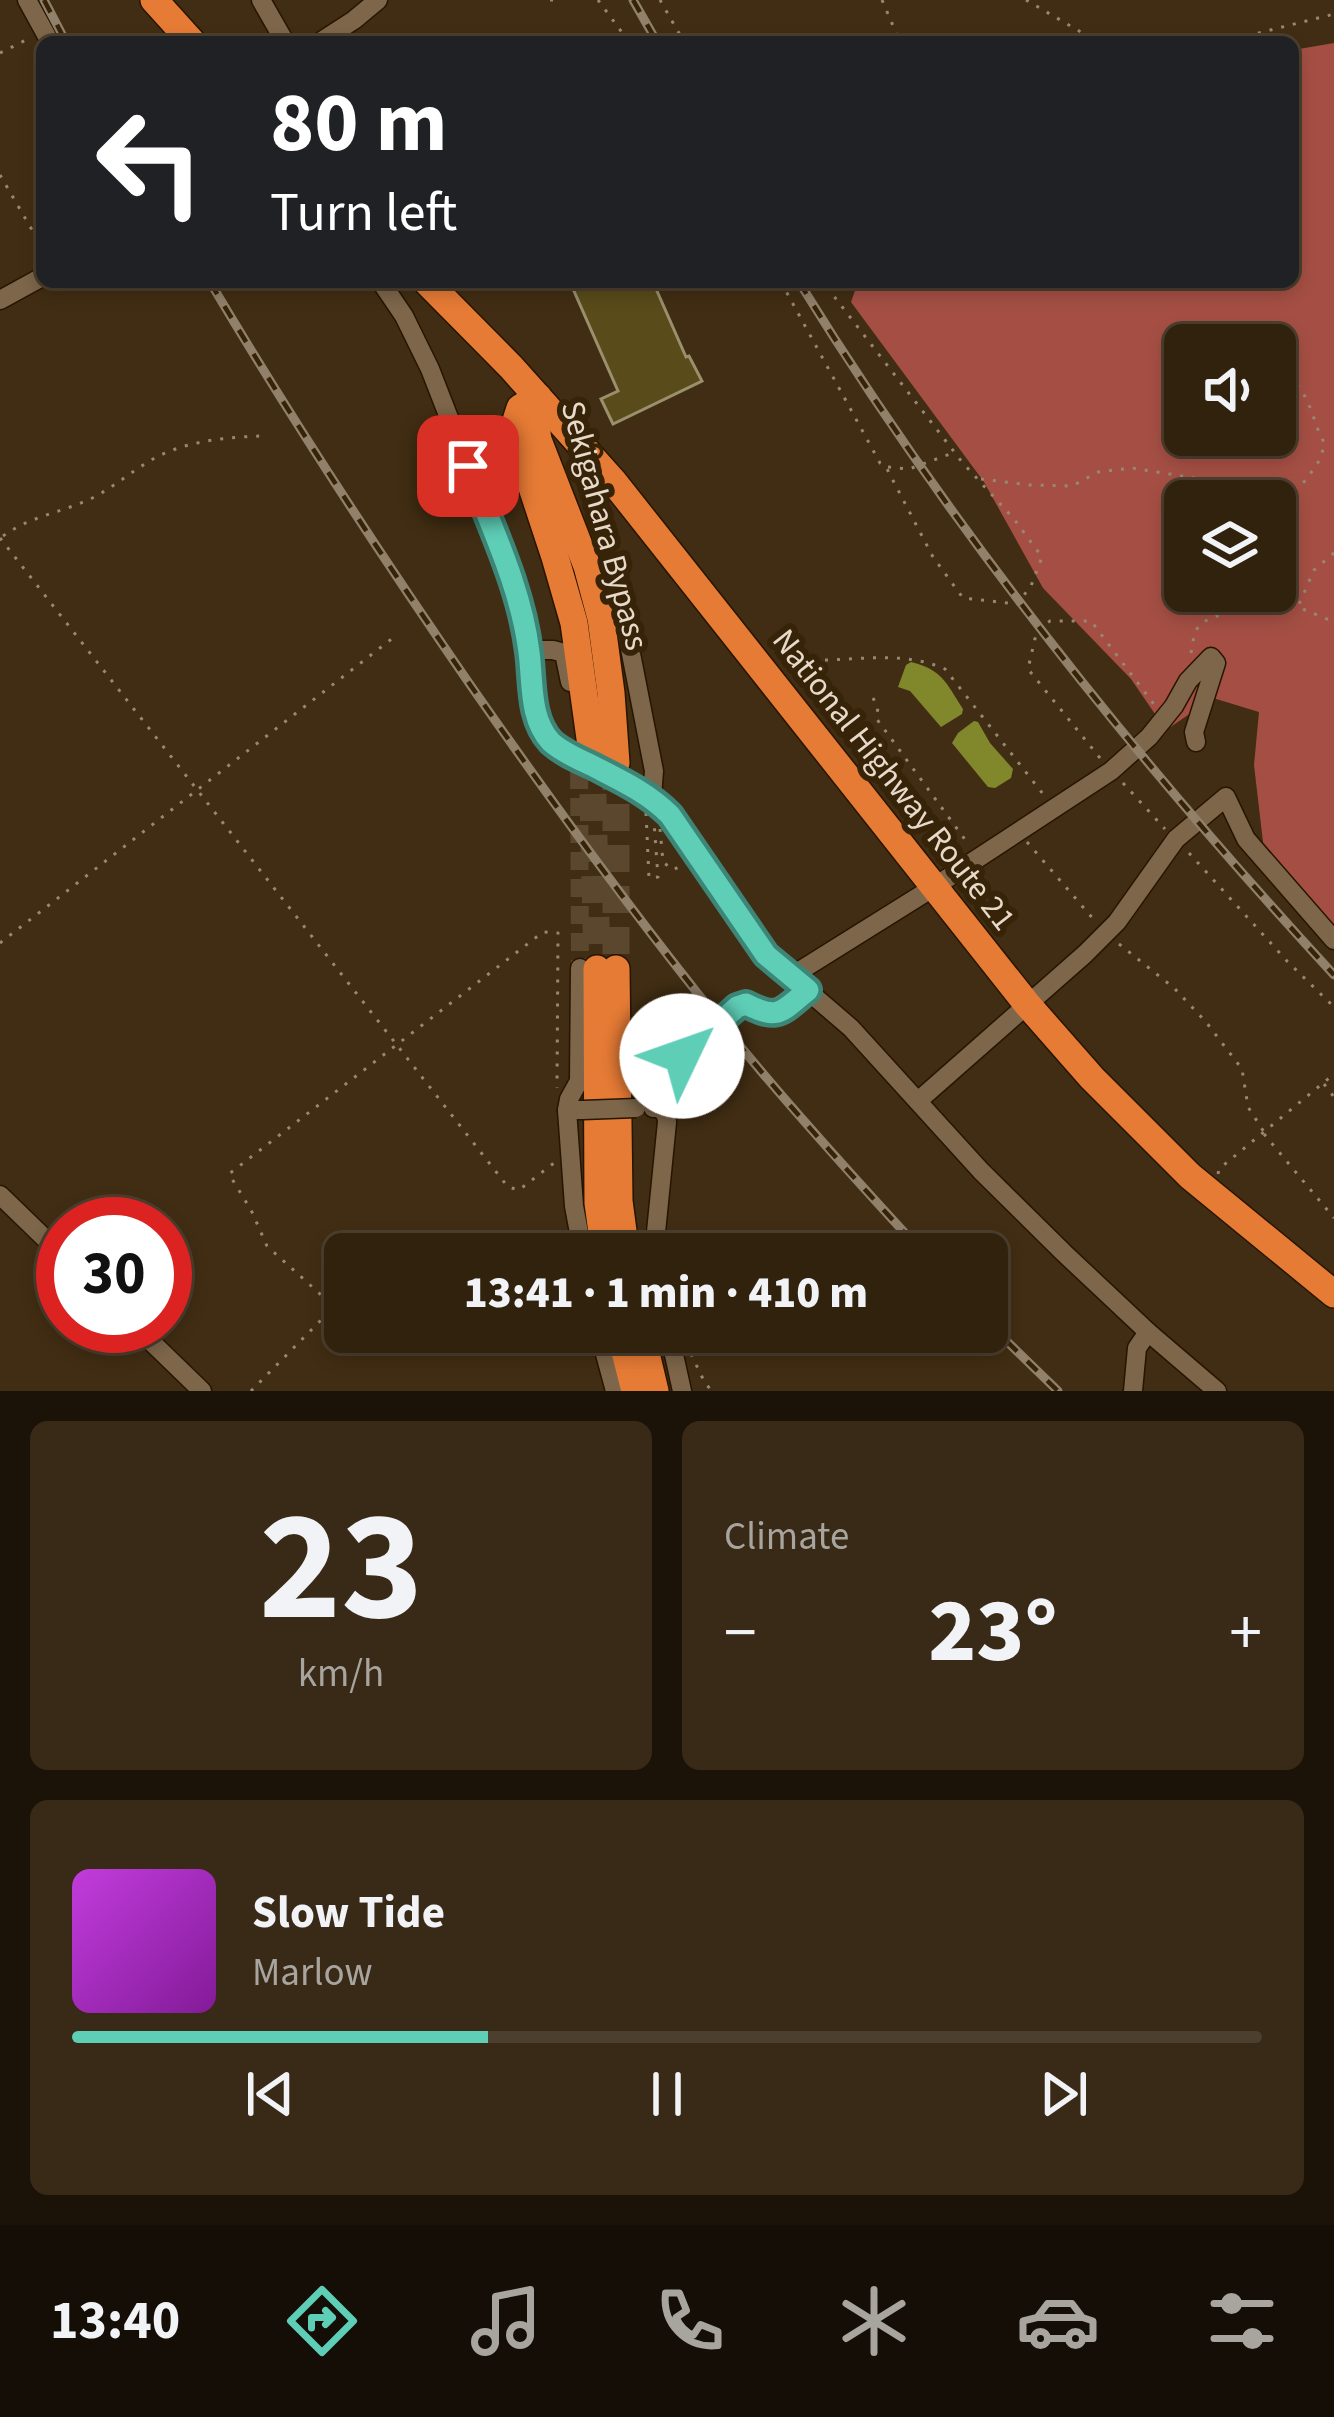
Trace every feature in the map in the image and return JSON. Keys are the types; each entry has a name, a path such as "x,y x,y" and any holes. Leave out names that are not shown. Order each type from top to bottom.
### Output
{"highway":[{"path":"154,0 187,36"},
{"name":"National Highway Route 21","path":"433,288 613,481 1027,1004 1092,1078 1190,1176 1334,1294"},
{"name":"Sekigahara Bypass","path":"530,388 555,557 574,623 589,753"},
{"path":"543,483 582,465 613,481"},
{"name":"Sekigahara Bypass","path":"543,483 587,566 601,618 611,694 589,753"},
{"path":"598,969 598,1203 602,1233"},
{"path":"598,969 624,1233"},
{"path":"625,1353 635,1391"},
{"path":"646,1353 655,1391"}],"street":[{"path":"27,0 47,36"},
{"path":"261,0 282,36"},
{"path":"329,36 378,0"},
{"path":"0,300 36,280"},
{"path":"385,288 404,316 437,386 516,590 537,715 552,742 589,753 670,815 766,955 851,1028 980,1171 1148,1332 1217,1391"},
{"path":"587,566 605,571 617,582 654,771 649,803"},
{"path":"529,650 564,653 589,753"},
{"path":"790,977 1111,770 1149,737 1188,681 1211,658 1216,663 1194,732 1196,742"},
{"path":"918,1101 1085,954 1150,878 1176,838 1226,796 1246,839 1334,940"},
{"path":"579,1233 570,1151 575,1110 568,1099 579,1081 598,969"},
{"path":"659,1108 656,1080 737,1007 746,1004 774,1015 808,990"},
{"path":"575,1110 659,1108 666,1114 656,1233"},
{"path":"0,1195 36,1230"},
{"path":"1132,1391 1137,1348 1148,1332"},
{"path":"163,1353 202,1391"},
{"path":"604,1353 615,1391"},
{"path":"674,1353 682,1391"}],"path":[{"path":"598,0 625,36"},
{"path":"661,0 680,36"},
{"path":"883,0 898,36"},
{"path":"1026,0 1088,36"},
{"path":"1247,36 1334,14"},
{"path":"0,53 36,40"},
{"path":"0,175 36,237"},
{"path":"784,288 880,463 909,469 955,452"},
{"path":"828,288 1042,557 1031,586 1017,604 963,598 933,557 886,466"},
{"path":"1296,382 1325,444 1319,461 1296,489"},
{"path":"263,436 177,448 95,496 24,522 1,538 512,1190 519,1190 570,1151"},
{"path":"978,478 1072,486 1098,472 1132,468 1199,480"},
{"path":"1298,607 1314,570 1334,553"},
{"path":"1188,681 1199,626 1237,612 1298,607 1334,622"},
{"path":"1165,718 1091,621 1050,620 1036,631 1028,669 1111,770 1334,1007"},
{"path":"0,943 398,634"},
{"path":"825,661 908,658 944,669 1054,808"},
{"path":"873,698 876,718 979,858"},
{"path":"649,803 649,878 658,877 653,818 659,818 663,862 668,868 673,871 698,855"},
{"path":"1018,832 1106,933 1174,988 1206,1022 1242,1070 1248,1107 1264,1132 1334,1218"},
{"path":"251,1391 326,1315 330,1304 267,1246 229,1174 543,932 558,933 557,1091 560,1105 575,1110"},
{"path":"1217,1173 1334,1074"},
{"path":"1323,1083 1334,1096"},
{"path":"690,1353 712,1391"}],"shaded area":[{"path":"1334,43 1334,927 1265,859 1254,765 1259,712 1213,698 1166,730 1131,679 1043,588 984,482 851,302 856,288 1299,288 1299,49"},
{"path":"911,662 943,679 962,714 941,727 910,691 898,687"},
{"path":"974,721 1013,769 1011,778 995,788 988,787 952,743"}],"building":[{"path":"573,288 656,288 686,357 702,381 613,424 601,399 618,391"}],"tunnel":[{"path":"579,744 580,968"},
{"path":"592,753 597,969"},
{"path":"616,763 616,969"}],"railway":[{"path":"44,0 63,36"},
{"path":"633,0 654,36"},
{"path":"214,288 370,537 574,830 755,1064 905,1233"},
{"path":"803,288 919,465 1050,641 1189,811 1334,975"},
{"path":"1008,1342 1058,1391"}],"route":[{"path":"468,466 516,590 543,730 570,755 652,796 766,955 808,990 774,1015 746,1004 737,1007 682,1056"}]}
